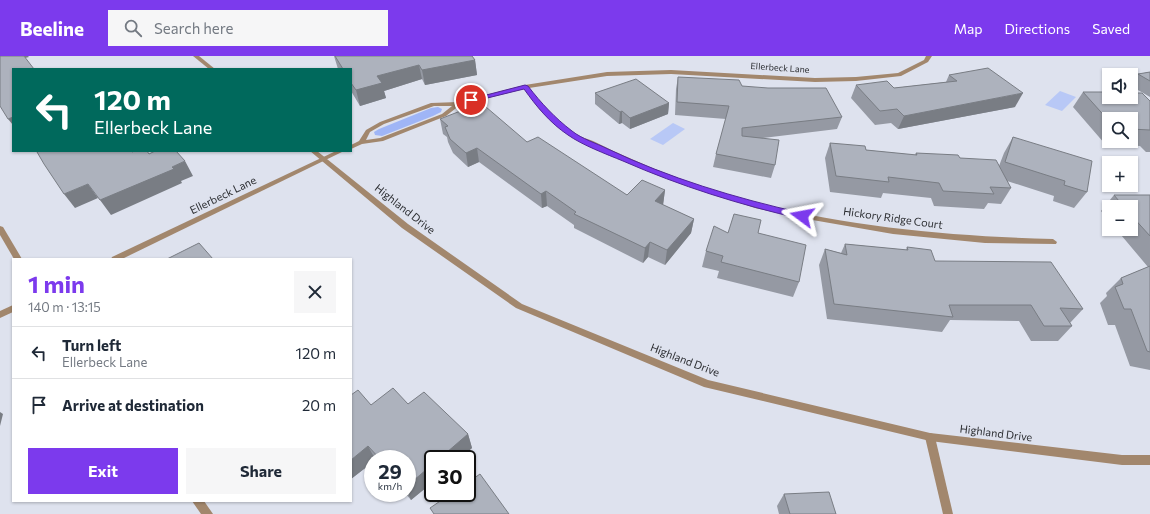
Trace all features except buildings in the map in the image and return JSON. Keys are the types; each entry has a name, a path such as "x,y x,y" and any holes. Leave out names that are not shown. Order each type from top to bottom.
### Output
{"street":[{"path":"196,56 211,68"},
{"name":"Ellerbeck Lane","path":"361,142 368,131 382,123 433,104 458,104 525,87 607,74 671,72 815,80 856,80 899,75 926,62 929,56"},
{"name":"Hickory Ridge Court","path":"525,87 542,109 571,134 660,174 758,206 802,216 893,232 985,240 1053,242"},
{"name":"Ellerbeck Lane","path":"352,146 361,142 381,140 444,115 458,104"},
{"name":"Highland Drive","path":"314,152 405,226 519,306 707,384 930,437 1122,460 1150,460"},
{"name":"Ellerbeck Lane","path":"117,258 339,152"},
{"path":"0,229 17,258"},
{"path":"0,315 12,309"},
{"path":"930,437 948,514"},
{"path":"198,502 208,514"}],"shaded area":[{"path":"1060,91 1076,97 1062,111 1045,105"},
{"path":"438,107 442,109 441,112 433,116 382,136 375,135 374,132 379,129 431,108"},
{"path":"673,123 685,129 663,145 650,139"}],"route":[{"path":"471,100 525,87 542,109 571,134 615,155 660,174 717,193 758,206 802,216"}]}
